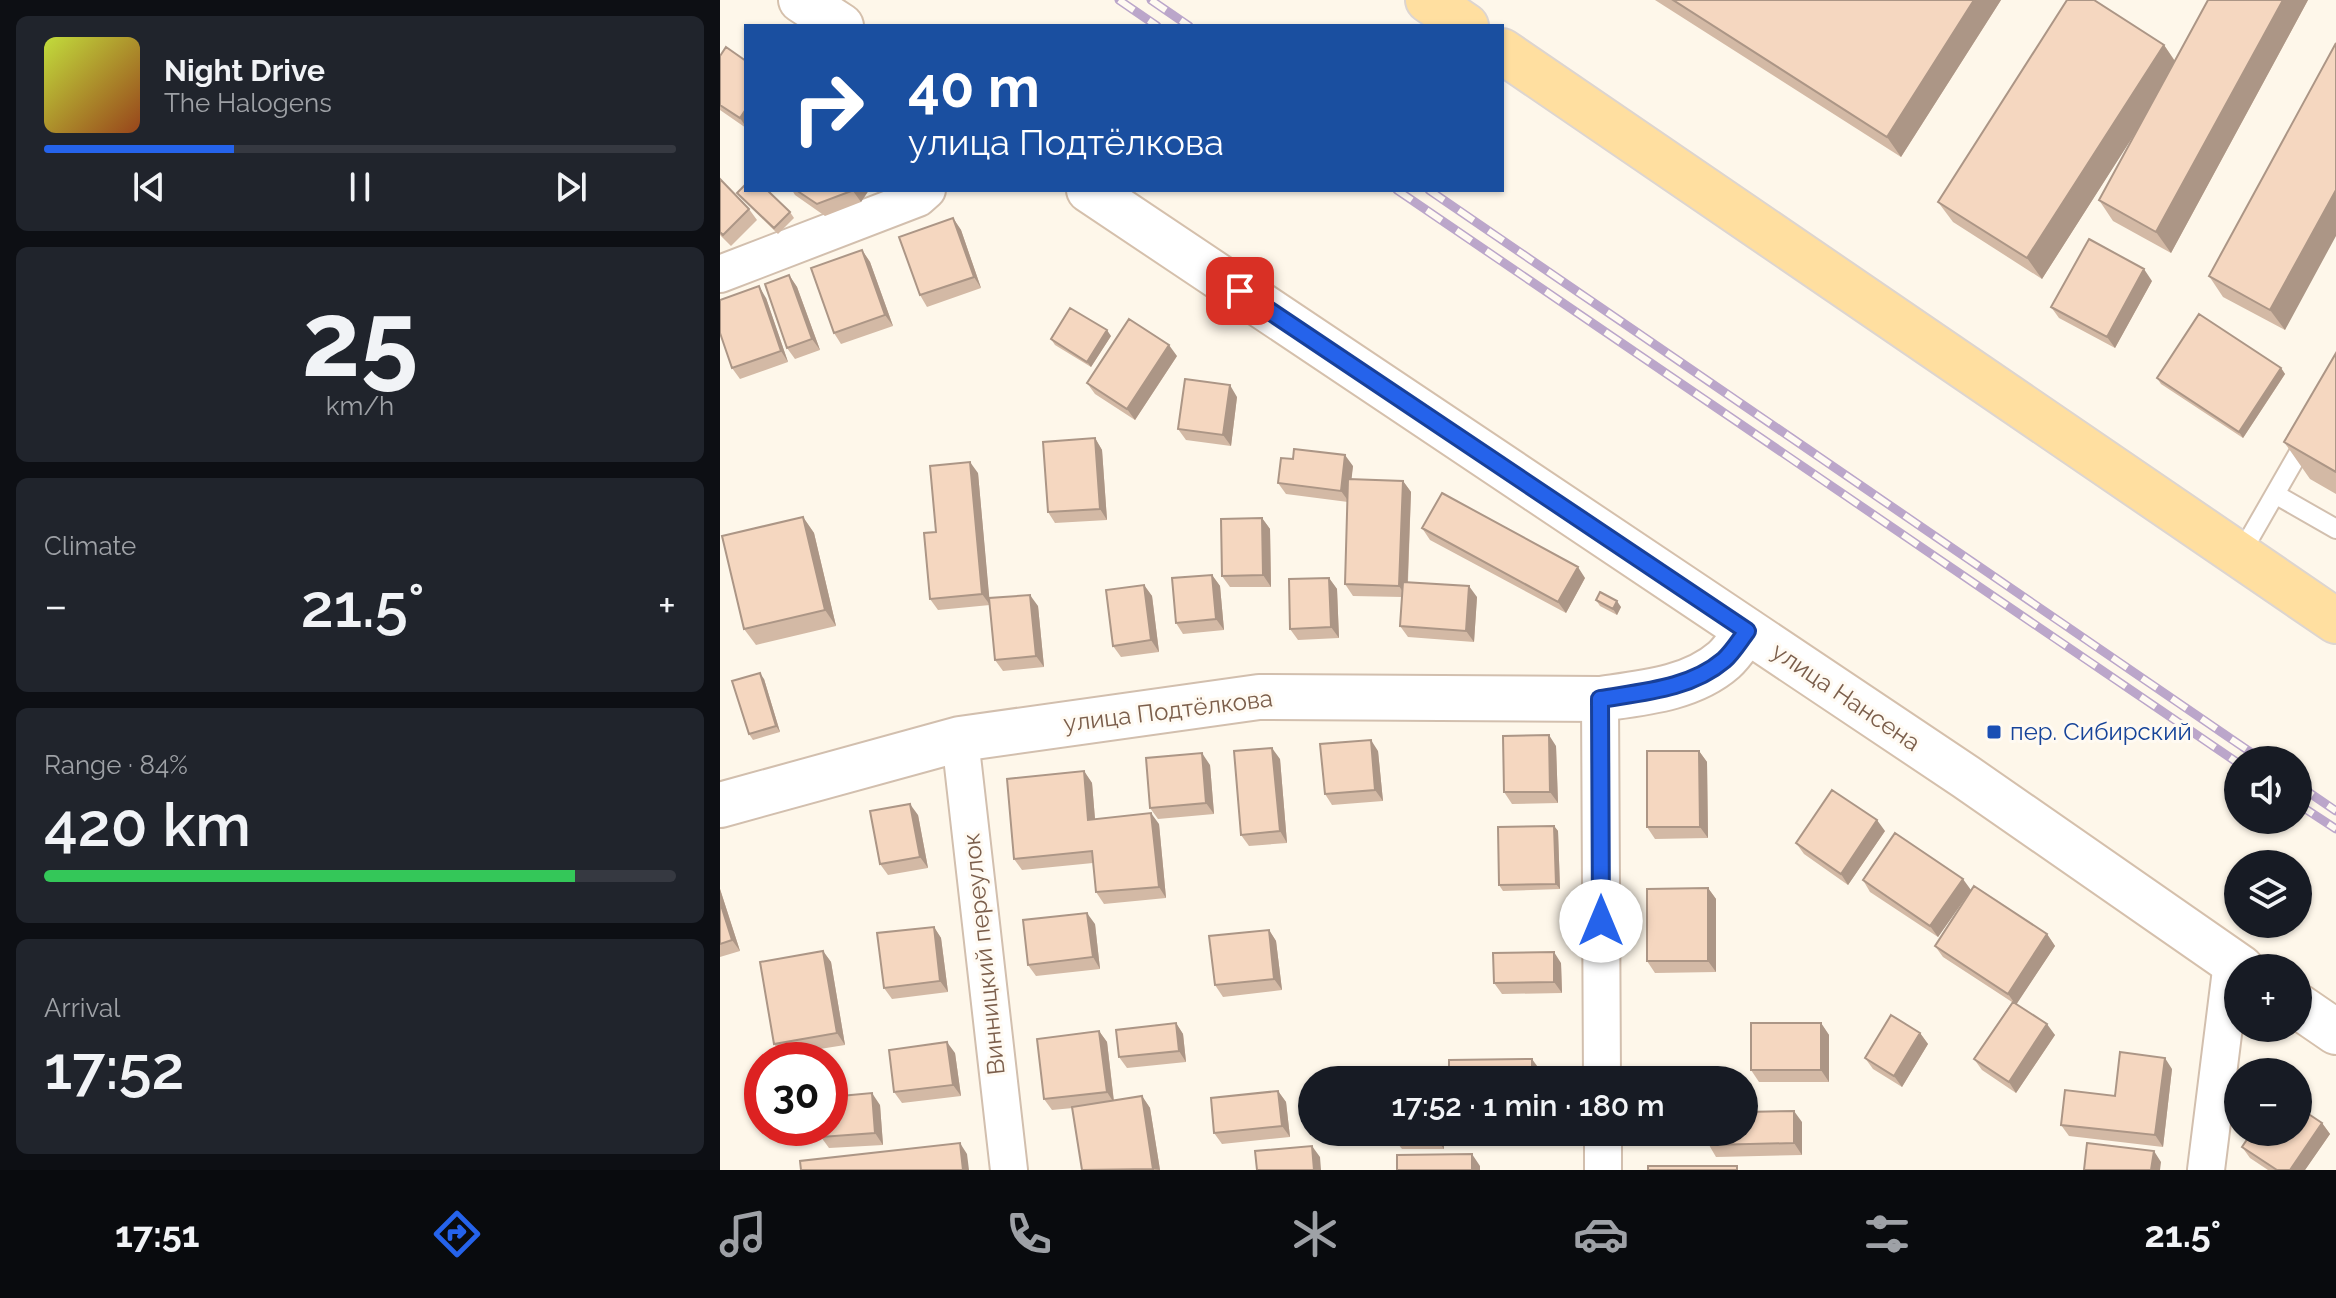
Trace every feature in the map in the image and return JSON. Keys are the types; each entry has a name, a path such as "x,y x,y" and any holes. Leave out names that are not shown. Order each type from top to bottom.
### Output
{"main road":[{"path":"801,0 838,24"},
{"path":"1428,0 1463,24"},
{"path":"1504,52 2336,621"},
{"name":"улица Нансена","path":"1092,192 1966,777 2224,957"},
{"name":"улица Подтёлкова","path":"720,805 960,739 1259,697 1600,699 1653,691 1694,680 1725,660 1747,631"},
{"path":"2312,1016 2336,1032"}],"street":[{"path":"720,274 918,198 925,192"},
{"path":"1600,699 1602,1066"},
{"name":"Винницкий переулок","path":"960,739 1009,1170"},
{"path":"2206,1170 2225,1042"},
{"path":"1603,1146 1603,1170"}],"lane":[{"path":"2240,555 2312,430"},
{"path":"2275,494 2336,529"}],"building":[{"path":"1673,0 1974,0 1887,137"},
{"path":"2067,0 2094,0 2164,45 2027,258 1938,202"},
{"path":"2208,0 2283,0 2156,232 2099,200"},
{"path":"2336,43 2336,190 2270,310 2209,276"},
{"path":"726,47 744,60 744,112 740,118 720,105 720,56"},
{"path":"720,179 749,209 723,235 720,232"},
{"path":"744,186 744,192 769,192 790,212 774,228 737,193"},
{"path":"799,192 849,192 817,204"},
{"path":"953,218 974,277 920,295 899,237"},
{"path":"2089,239 2144,269 2107,337 2051,307"},
{"path":"862,250 885,315 834,333 811,268"},
{"path":"789,275 812,339 787,348 765,284"},
{"path":"759,286 781,351 732,368 720,333 720,300"},
{"path":"1070,308 1107,330 1087,362 1051,339"},
{"path":"2199,314 2281,368 2239,432 2157,378"},
{"path":"1129,319 1169,345 1127,409 1087,383"},
{"path":"2336,353 2336,472 2284,442"},
{"path":"1185,379 1230,385 1223,435 1178,429"},
{"path":"1095,438 1100,509 1048,512 1043,442"},
{"path":"1294,449 1345,455 1341,491 1278,483 1281,458 1293,459"},
{"path":"970,462 982,594 930,599 924,533 936,532 930,466"},
{"path":"1348,479 1403,481 1399,586 1345,584"},
{"path":"1442,493 1578,567 1558,602 1422,528"},
{"path":"803,517 825,610 744,629 722,536"},
{"path":"1262,518 1263,575 1222,576 1221,519"},
{"path":"1212,575 1216,619 1176,623 1172,578"},
{"path":"1329,578 1331,627 1290,629 1289,579"},
{"path":"1403,582 1469,586 1466,631 1400,626"},
{"path":"1144,585 1151,640 1113,646 1106,590"},
{"path":"1600,592 1617,601 1613,609 1596,600"},
{"path":"1030,595 1036,656 995,660 989,598"},
{"path":"760,673 776,726 749,734 732,681"},
{"path":"1549,735 1550,792 1504,792 1503,736"},
{"path":"1371,740 1375,790 1325,794 1320,744"},
{"path":"1272,748 1280,831 1241,835 1234,751"},
{"path":"1647,751 1699,751 1700,827 1647,827"},
{"path":"1202,753 1206,803 1150,808 1146,758"},
{"path":"1084,771 1088,820 1151,813 1159,887 1096,892 1092,851 1014,859 1007,779"},
{"path":"1832,790 1877,820 1841,874 1796,843"},
{"path":"910,804 920,857 880,864 870,811"},
{"path":"1554,826 1556,884 1499,885 1498,827"},
{"path":"1895,833 1963,879 1930,926 1863,880"},
{"path":"1974,886 2047,934 2008,994 1935,946"},
{"path":"1708,888 1708,961 1647,961 1647,889"},
{"path":"720,902 732,940 720,944"},
{"path":"1087,913 1093,957 1028,965 1023,920"},
{"path":"934,927 940,981 884,988 877,933"},
{"path":"1269,930 1274,979 1215,985 1209,936"},
{"path":"823,951 837,1033 774,1042 760,962"},
{"path":"1554,952 1554,982 1494,983 1493,953"},
{"path":"2013,1002 2047,1024 2009,1082 1974,1059"},
{"path":"1891,1015 1920,1033 1894,1076 1865,1058"},
{"path":"1176,1023 1179,1051 1119,1057 1116,1030"},
{"path":"1751,1023 1821,1023 1821,1070 1758,1070 1758,1066 1751,1066"},
{"path":"1099,1031 1107,1092 1044,1099 1037,1039"},
{"path":"947,1042 953,1085 894,1092 889,1050"},
{"path":"2120,1052 2165,1058 2155,1135 2061,1125 2065,1090 2115,1096"},
{"path":"1532,1059 1532,1066 1449,1066 1449,1060"},
{"path":"1278,1091 1282,1126 1214,1133 1211,1098"},
{"path":"872,1093 875,1133 848,1135 848,1095"},
{"path":"1142,1096 1153,1169 1082,1170 1072,1107"},
{"path":"1794,1111 1794,1143 1758,1144 1758,1112"},
{"path":"2312,1116 2322,1123 2312,1138"},
{"path":"960,1143 963,1170 801,1170 800,1161"},
{"path":"2087,1143 2154,1151 2151,1170 2084,1170"},
{"path":"1312,1146 1314,1170 1257,1170 1255,1151"},
{"path":"2306,1146 2290,1170 2277,1170 2242,1147"},
{"path":"1472,1154 1472,1170 1397,1170 1397,1155"},
{"path":"1648,1166 1737,1166 1737,1170 1648,1170"}],"railway":[{"path":"1119,0 1154,24"},
{"path":"1151,0 1186,24"},
{"path":"1400,192 2224,753"},
{"path":"1432,192 2242,746"},
{"path":"2312,795 2336,811"},
{"path":"2312,813 2336,829"}],"place":[{"name":"пер. Сибирский","path":"1994,732"}],"route":[{"path":"1240,291 1747,631 1725,660 1694,680 1653,691 1600,699 1601,921"}]}
